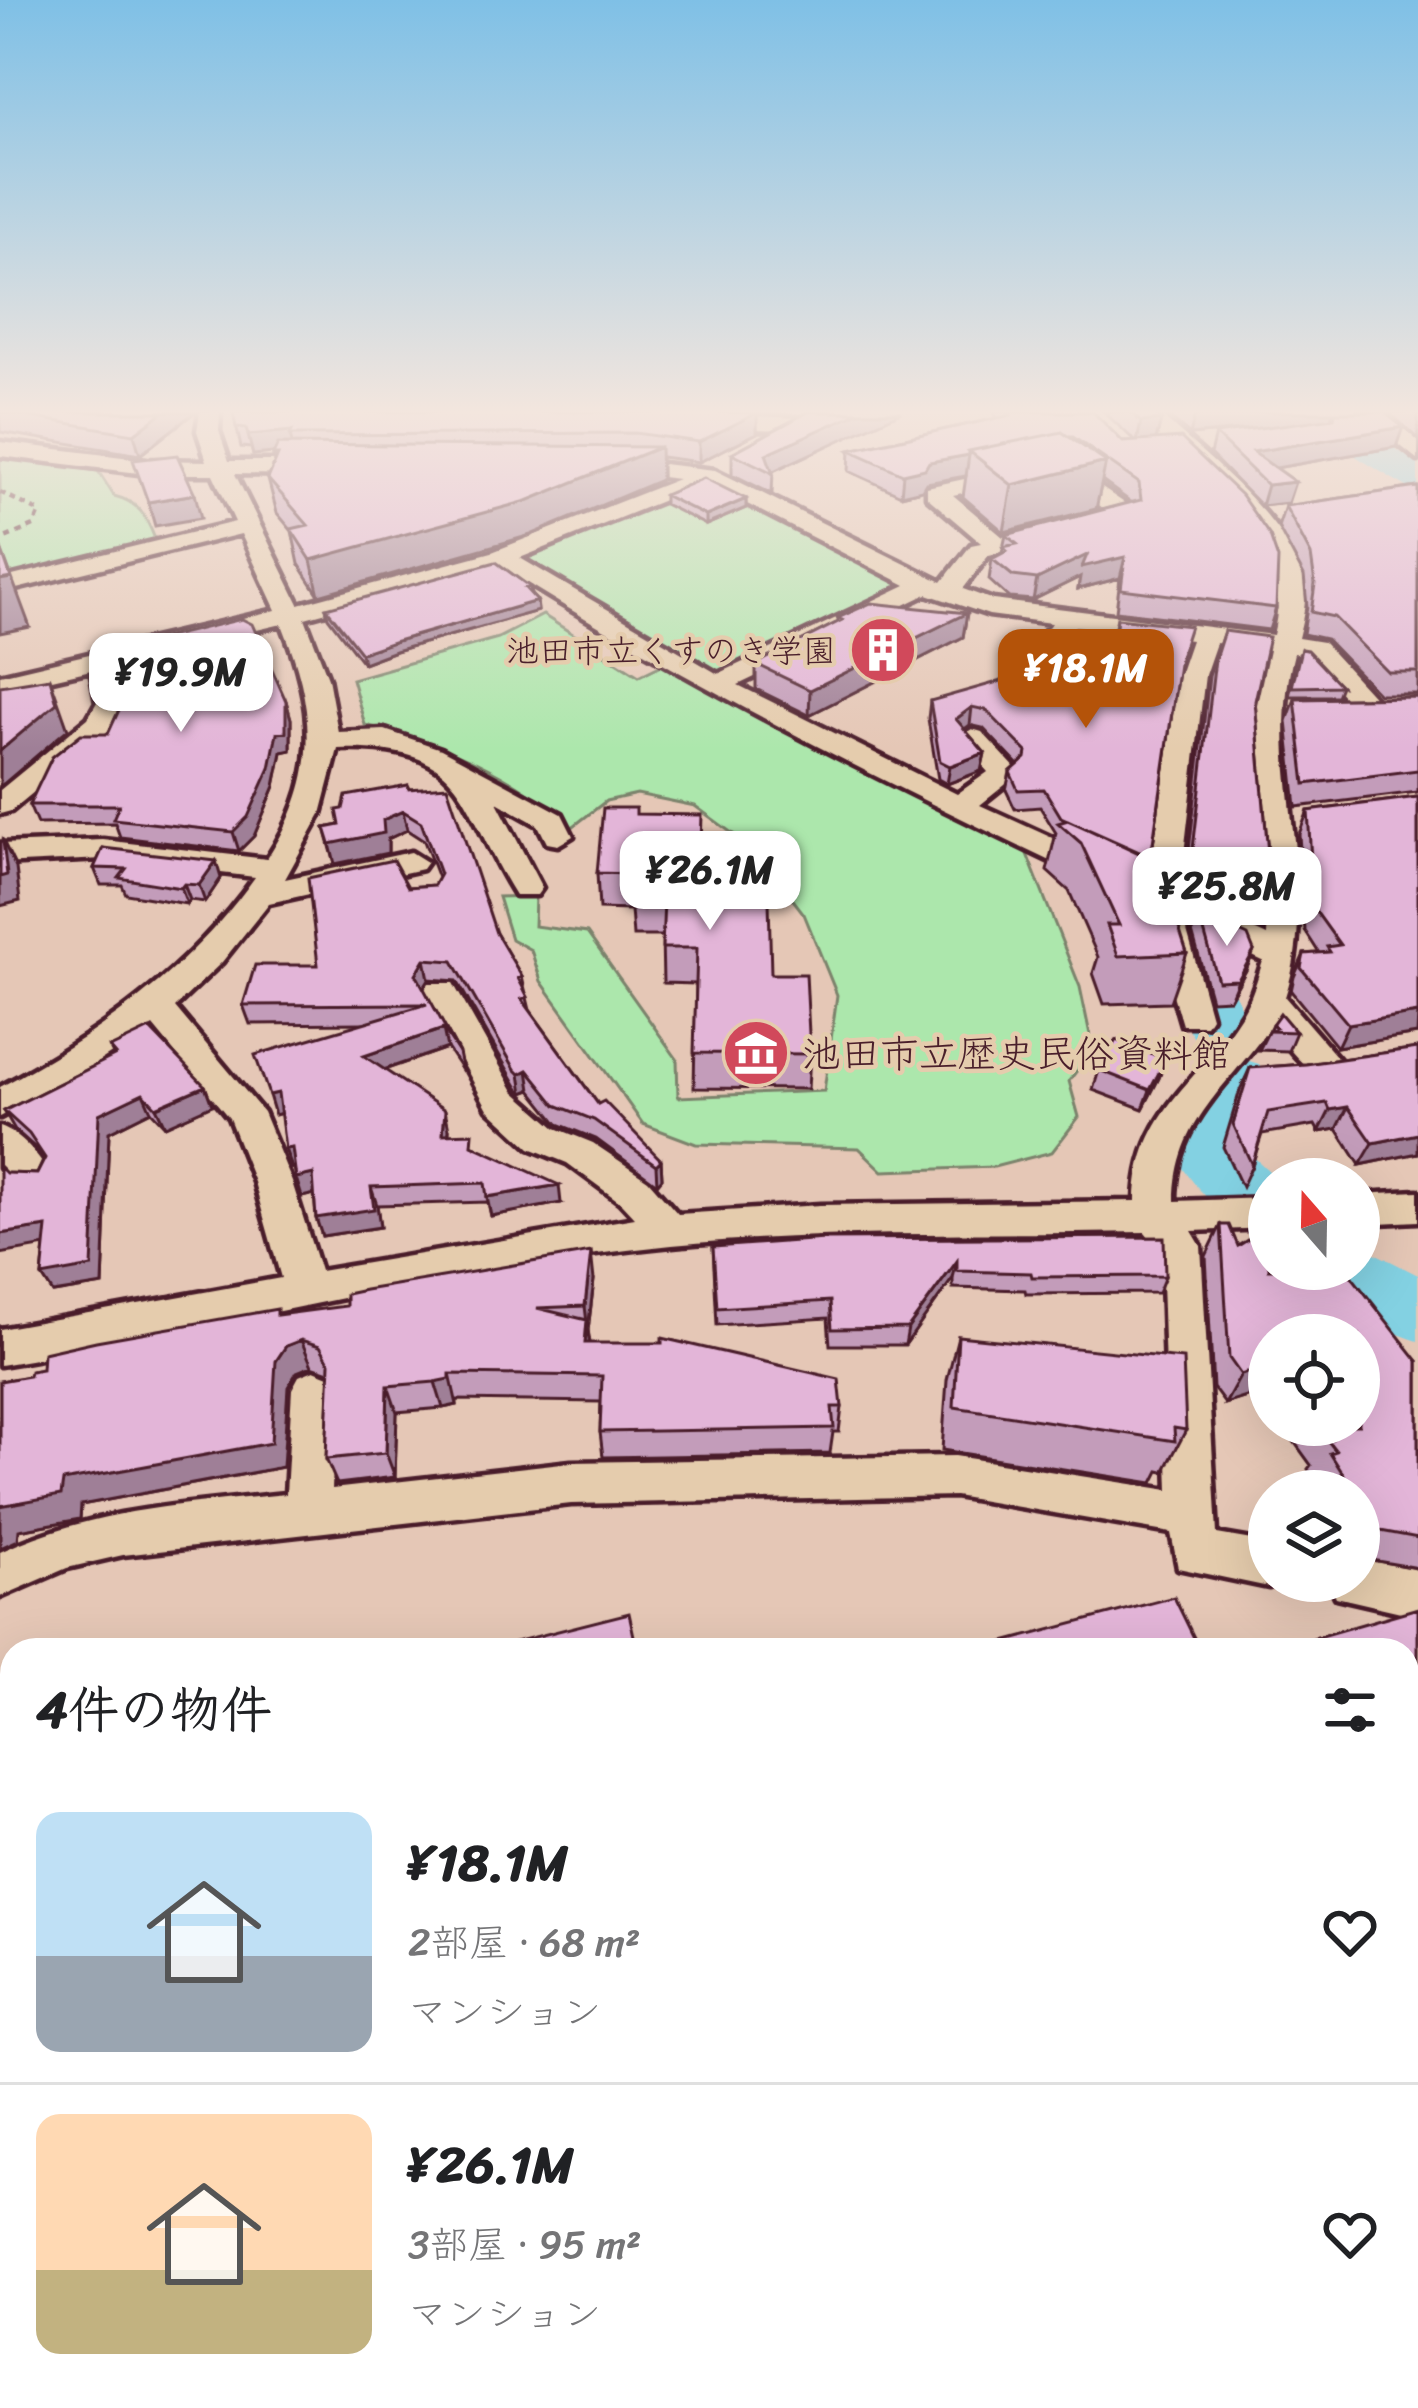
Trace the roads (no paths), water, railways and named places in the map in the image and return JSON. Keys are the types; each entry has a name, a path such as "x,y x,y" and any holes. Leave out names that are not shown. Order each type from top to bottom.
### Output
{"street":[{"path":"0,683 288,615 501,557 582,524"},
{"path":"818,524 937,589 988,607 1206,634 1286,622"},
{"path":"974,524 998,544"},
{"path":"718,683 937,589 980,550 1077,524"},
{"path":"1248,1561 1196,1552 1181,1246 1155,1216 1159,1156 1171,1130 1268,1000 1287,926 1291,822 1269,709 1286,622 1289,574 1255,524"},
{"path":"0,586 247,526 317,688 325,741 309,808 267,882 155,1006 0,1104"},
{"path":"501,557 574,604 718,683 959,806 1281,956"},
{"path":"1031,668 1067,619"},
{"path":"1269,709 1376,705 1286,622"},
{"path":"1194,1017 1174,906 1192,675 1206,634"},
{"path":"0,806 100,723 112,702 102,659"},
{"path":"959,806 1005,773 972,738"},
{"path":"325,741 385,740 431,755 493,784 551,820 558,836"},
{"path":"469,775 526,888"},
{"path":"0,854 33,849 129,849 267,882 408,853 423,896"},
{"path":"441,992 501,1100 543,1138 580,1153 634,1191 669,1230"},
{"path":"1268,1000 1325,1064"},
{"path":"155,1006 245,1112 273,1182 306,1293"},
{"path":"1225,1059 1270,1070 1371,1058"},
{"path":"0,1142 32,1178"},
{"path":"1380,1208 1418,1206"},
{"path":"0,1347 506,1253 669,1230 804,1221 1248,1214"},
{"path":"308,1512 314,1389"},
{"path":"0,1575 61,1546 123,1533 571,1483 955,1476 1196,1516"},
{"path":"1380,1586 1418,1593"}],"waterway":[{"path":"1220,1030 1180,922 1179,898 1201,701 1216,645 1223,642"},
{"path":"1236,1080 1238,1086 1209,1124 1205,1150 1248,1193"},
{"path":"1380,1289 1418,1311"}],"place":[{"name":"池田市立くすのき学園","path":"883,650"},
{"name":"池田市立歴史民俗資料館","path":"756,1053"}]}
